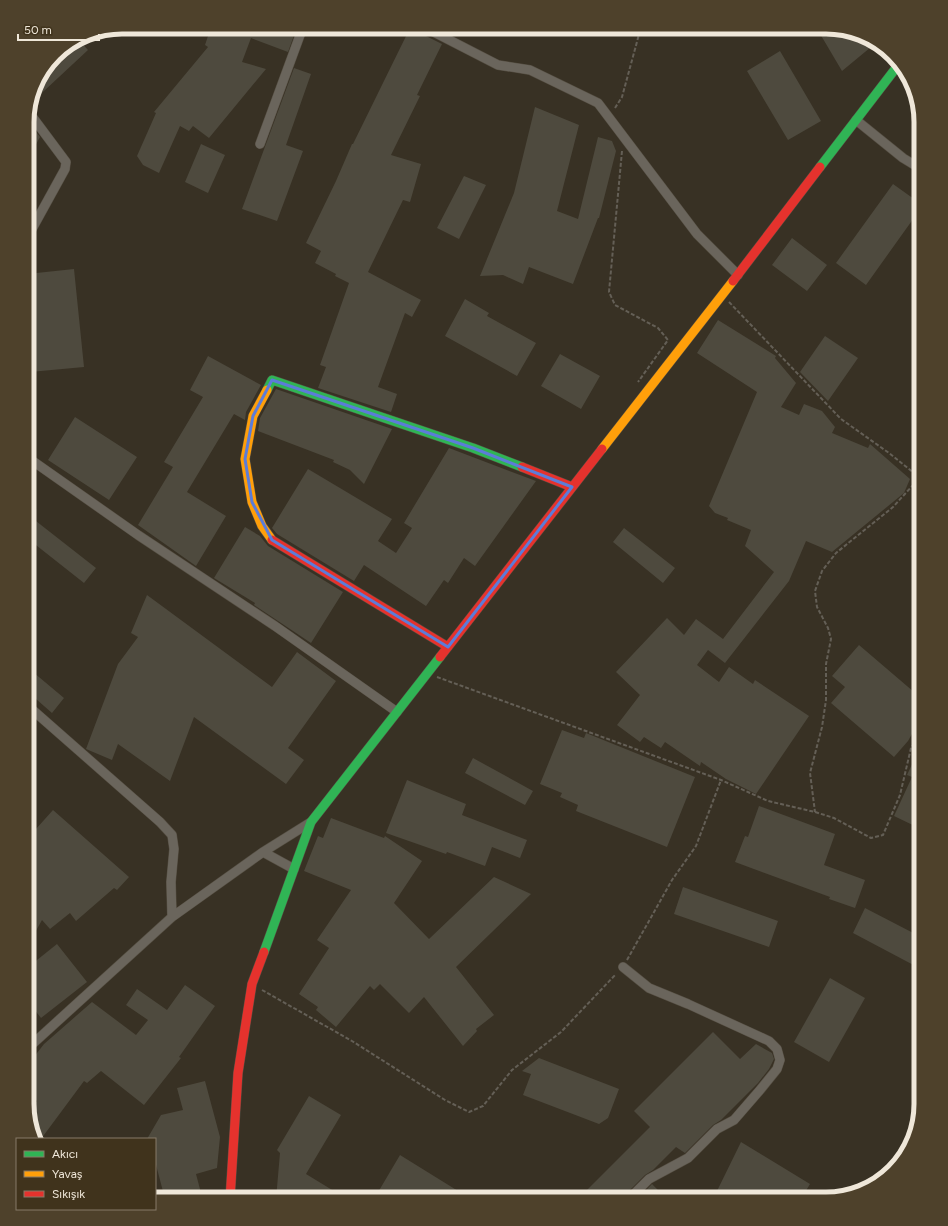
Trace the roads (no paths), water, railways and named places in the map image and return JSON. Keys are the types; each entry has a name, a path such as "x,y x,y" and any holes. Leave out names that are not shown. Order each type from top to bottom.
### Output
{"street":[{"path":"260,144 300,34"},
{"path":"438,34 498,65 530,70 598,104 697,234 738,275"},
{"path":"230,1192 238,1073 252,984 311,822 738,275 896,69"},
{"path":"34,119 66,162 65,169 34,225"},
{"path":"856,120 903,158 914,165"},
{"path":"448,647 272,540 262,526 252,502 245,459 253,416 272,380 473,448 572,487"},
{"path":"34,462 138,535 275,626 397,712"},
{"path":"34,711 160,822 172,835 174,849 171,882 172,917"},
{"path":"34,1043 172,917 262,852 311,822"},
{"path":"262,852 294,869"},
{"path":"623,967 649,988 769,1041 777,1049 780,1060 777,1069 734,1120 717,1129 688,1158 649,1179 637,1192"}]}
